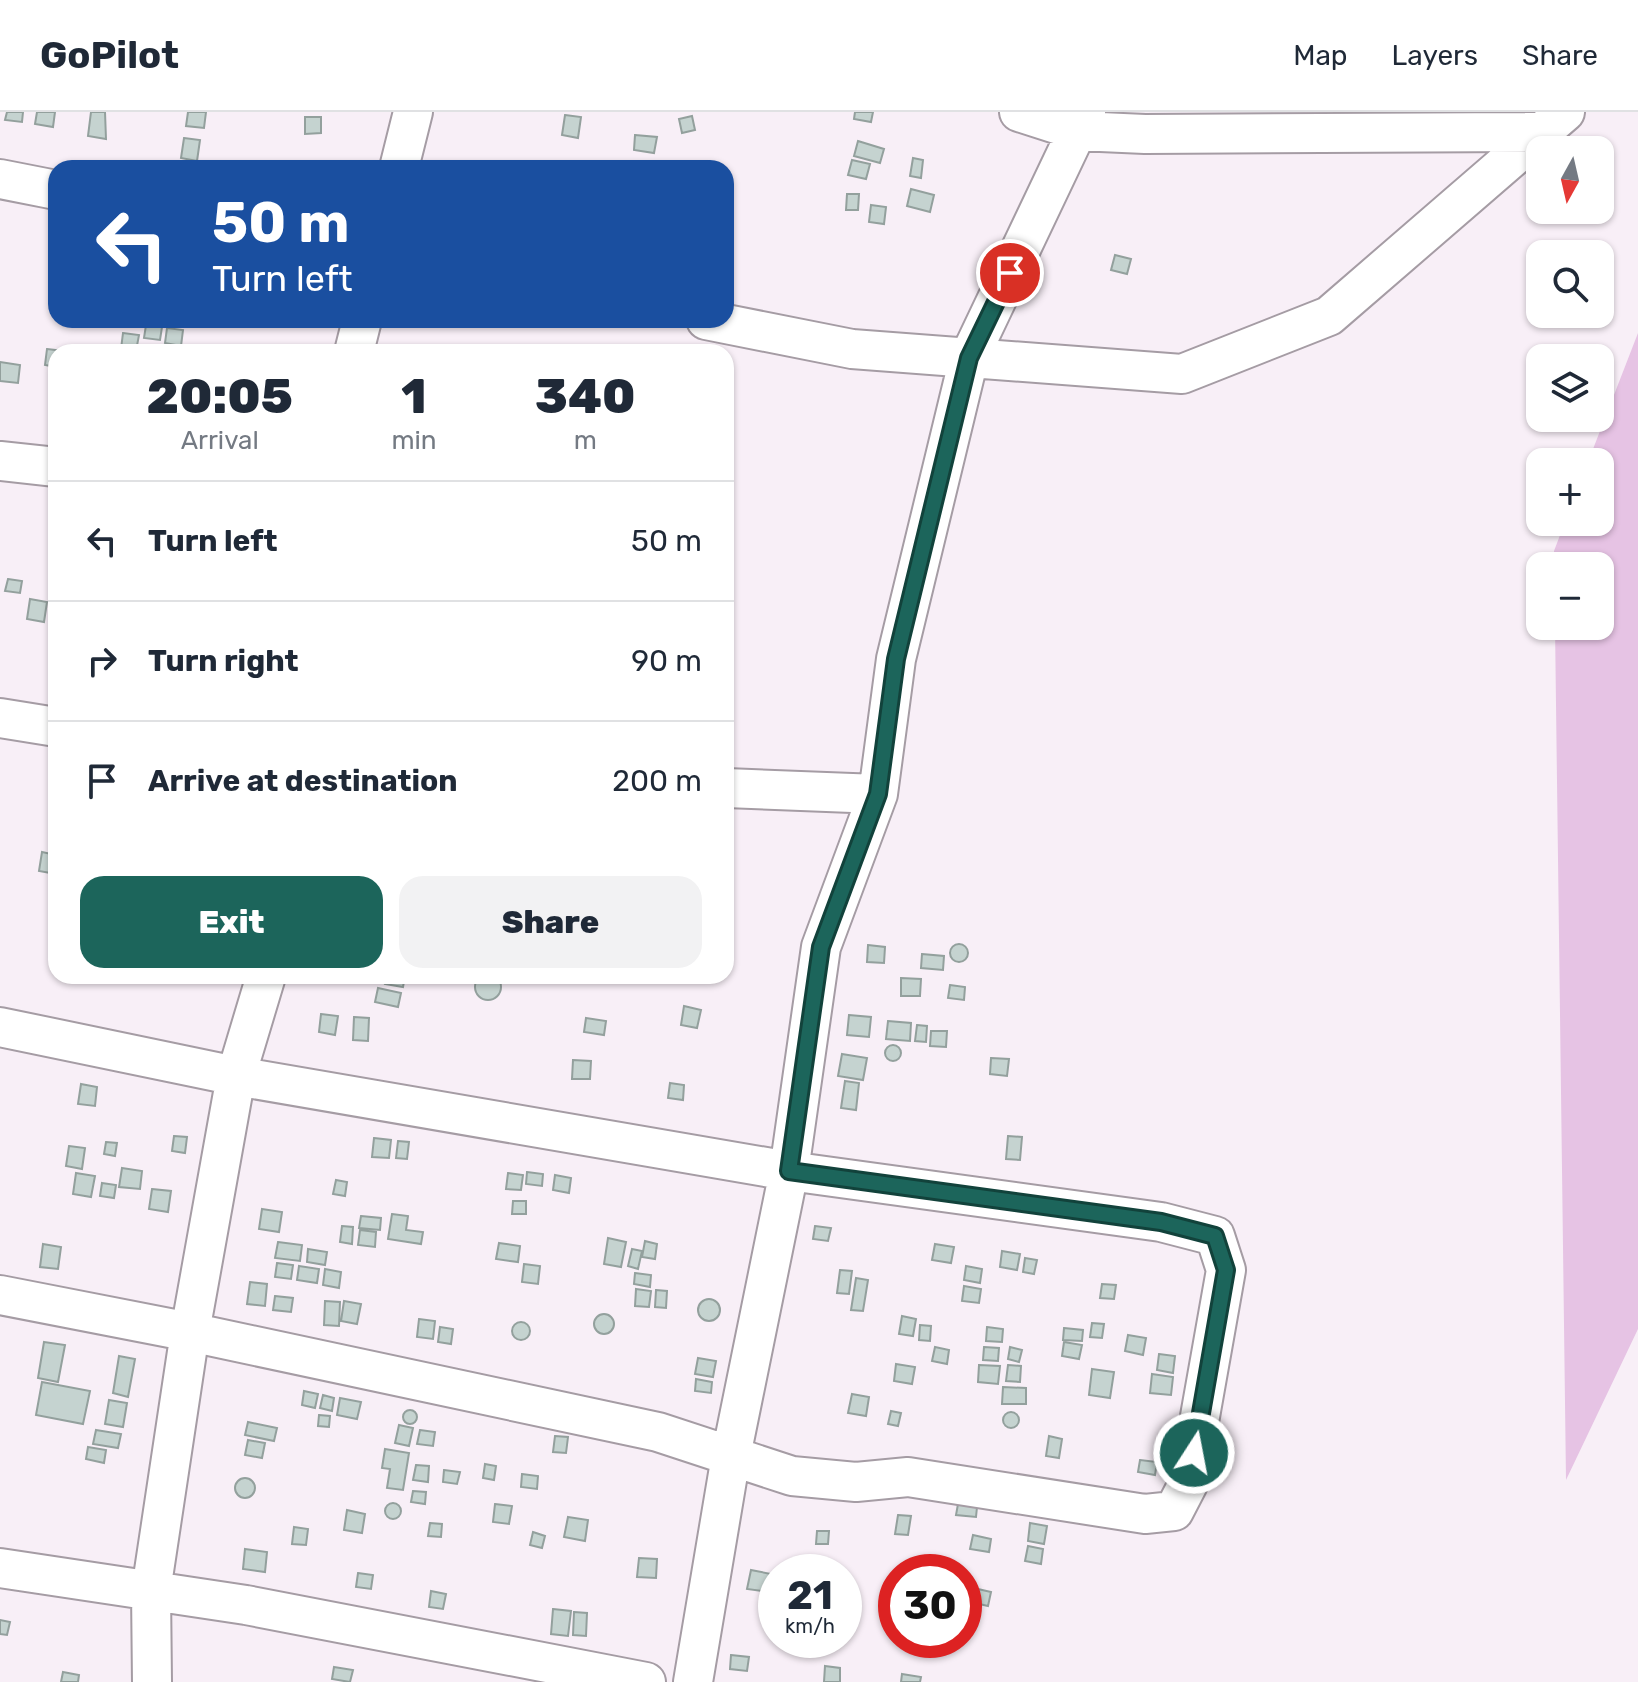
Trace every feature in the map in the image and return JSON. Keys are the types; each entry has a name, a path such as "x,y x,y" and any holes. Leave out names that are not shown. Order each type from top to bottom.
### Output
{"street":[{"path":"401,160 413,112"},
{"path":"1019,112 1145,134 1553,122"},
{"path":"693,1682 731,1456 789,1171 821,947 878,794 896,659 969,358 1082,121"},
{"path":"734,326 852,349 1182,374 1329,316 1553,122"},
{"path":"0,179 48,188"},
{"path":"0,461 48,466"},
{"path":"0,718 48,726"},
{"path":"734,788 878,794"},
{"path":"152,1682 151,1591 190,1332 236,1076 264,984"},
{"path":"0,1027 236,1076 789,1171 1161,1222 1215,1236 1226,1270 1188,1484 1174,1511 1145,1514 908,1477 856,1482 792,1476 658,1432 190,1332 0,1295"},
{"path":"0,1568 246,1605 646,1682"}],"shaded area":[{"path":"1638,333 1638,1329 1566,1480 1555,640 1614,640 1614,552 1554,551 1560,536 1614,536 1614,448 1593,448 1600,432 1614,432 1614,395"}],"building":[{"path":"7,112 23,112 22,122 5,120"},
{"path":"37,112 55,112 53,127 35,124"},
{"path":"91,112 105,112 106,139 88,136"},
{"path":"188,112 206,112 204,128 186,126"},
{"path":"855,112 873,112 871,122 854,119"},
{"path":"565,115 581,117 578,138 562,135"},
{"path":"692,116 695,130 682,133 679,119"},
{"path":"305,117 321,117 321,133 305,134"},
{"path":"635,135 657,137 654,153 634,150"},
{"path":"184,138 200,140 197,160 181,158"},
{"path":"858,141 884,149 880,163 854,156"},
{"path":"913,158 923,160 921,178 910,176"},
{"path":"852,160 870,164 866,179 848,175"},
{"path":"911,189 934,195 930,212 907,206"},
{"path":"847,194 859,194 858,210 846,210"},
{"path":"871,205 886,207 884,224 869,222"},
{"path":"1115,255 1131,259 1127,274 1111,270"},
{"path":"146,328 162,328 160,340 144,338"},
{"path":"167,328 183,330 181,344 165,343"},
{"path":"123,333 139,335 137,344 122,344"},
{"path":"0,362 20,365 18,383 0,381"},
{"path":"8,579 22,581 20,593 5,591"},
{"path":"30,599 47,602 44,622 27,619"},
{"path":"42,852 48,853 48,873 39,871"},
{"path":"955,944 963,944 968,953 966,960 955,962 950,957 950,949"},
{"path":"868,945 885,947 884,963 867,962"},
{"path":"922,954 944,956 943,970 921,968"},
{"path":"901,978 921,979 920,996 901,996"},
{"path":"476,984 500,984 500,992 493,999 483,999 476,992"},
{"path":"950,985 965,987 964,1000 948,998"},
{"path":"378,988 401,993 398,1007 375,1002"},
{"path":"684,1006 701,1010 697,1028 681,1025"},
{"path":"321,1014 338,1016 335,1035 319,1032"},
{"path":"849,1015 871,1017 869,1037 847,1035"},
{"path":"354,1017 369,1018 368,1041 353,1040"},
{"path":"586,1018 606,1021 604,1035 584,1032"},
{"path":"888,1021 911,1023 910,1041 886,1039"},
{"path":"917,1025 927,1026 926,1042 915,1041"},
{"path":"931,1031 947,1031 946,1047 930,1046"},
{"path":"893,1045 899,1047 899,1059 893,1061 887,1059 885,1053 887,1047"},
{"path":"842,1054 867,1058 863,1080 838,1076"},
{"path":"991,1058 1009,1059 1007,1076 990,1074"},
{"path":"573,1060 591,1061 590,1079 572,1079"},
{"path":"845,1081 859,1083 856,1110 841,1108"},
{"path":"670,1083 684,1085 683,1100 668,1098"},
{"path":"81,1084 97,1087 95,1106 78,1104"},
{"path":"174,1136 187,1137 185,1153 172,1151"},
{"path":"1008,1136 1022,1137 1020,1160 1006,1159"},
{"path":"374,1138 391,1140 389,1158 372,1157"},
{"path":"398,1141 409,1142 407,1159 396,1158"},
{"path":"106,1142 117,1143 115,1156 104,1154"},
{"path":"69,1146 85,1148 82,1169 66,1166"},
{"path":"122,1168 142,1171 140,1189 119,1187"},
{"path":"527,1172 543,1174 542,1186 526,1184"},
{"path":"76,1173 95,1176 91,1197 73,1194"},
{"path":"508,1173 523,1175 521,1190 506,1189"},
{"path":"555,1175 571,1178 569,1193 553,1190"},
{"path":"336,1180 347,1182 345,1196 333,1194"},
{"path":"102,1183 116,1185 114,1198 100,1196"},
{"path":"152,1189 171,1191 168,1212 149,1209"},
{"path":"513,1201 526,1201 526,1214 512,1214"},
{"path":"262,1209 282,1212 279,1232 259,1229"},
{"path":"392,1214 408,1216 406,1230 423,1232 421,1244 388,1239"},
{"path":"361,1216 381,1218 380,1230 359,1228"},
{"path":"342,1226 353,1227 352,1244 340,1242"},
{"path":"815,1226 831,1228 828,1241 813,1239"},
{"path":"360,1230 376,1232 375,1247 358,1245"},
{"path":"608,1238 626,1242 621,1267 604,1264"},
{"path":"645,1241 657,1244 655,1259 642,1257"},
{"path":"278,1242 302,1245 300,1261 275,1258"},
{"path":"499,1243 520,1246 518,1262 496,1259"},
{"path":"43,1244 61,1247 58,1269 40,1267"},
{"path":"935,1244 954,1247 951,1263 932,1260"},
{"path":"308,1249 327,1252 325,1265 307,1262"},
{"path":"632,1249 642,1251 638,1269 628,1266"},
{"path":"1002,1251 1020,1254 1017,1270 1000,1267"},
{"path":"1025,1258 1037,1260 1034,1274 1023,1272"},
{"path":"277,1263 293,1265 291,1279 275,1277"},
{"path":"524,1264 540,1266 538,1284 522,1282"},
{"path":"299,1266 319,1269 317,1283 297,1280"},
{"path":"966,1266 982,1269 980,1283 964,1280"},
{"path":"325,1269 341,1272 339,1288 323,1285"},
{"path":"840,1270 852,1271 849,1294 837,1293"},
{"path":"635,1273 651,1275 650,1287 634,1284"},
{"path":"856,1278 868,1280 863,1311 851,1310"},
{"path":"250,1282 267,1284 265,1306 247,1304"},
{"path":"1102,1284 1116,1285 1114,1299 1100,1298"},
{"path":"964,1286 981,1289 979,1303 962,1301"},
{"path":"636,1289 651,1291 649,1307 635,1306"},
{"path":"656,1290 667,1291 666,1308 655,1307"},
{"path":"275,1296 293,1298 291,1312 273,1310"},
{"path":"709,1299 720,1310 709,1321 698,1310"},
{"path":"325,1301 340,1302 339,1326 324,1325"},
{"path":"344,1301 361,1304 357,1324 341,1321"},
{"path":"604,1314 611,1317 614,1324 611,1331 604,1334 597,1331 594,1324 597,1317"},
{"path":"902,1316 916,1319 913,1336 899,1334"},
{"path":"419,1319 435,1321 433,1339 417,1337"},
{"path":"521,1322 530,1331 521,1340 512,1331"},
{"path":"1092,1323 1104,1324 1102,1338 1090,1337"},
{"path":"920,1325 931,1326 930,1341 919,1340"},
{"path":"440,1327 453,1329 451,1344 438,1342"},
{"path":"987,1327 1003,1329 1002,1342 986,1341"},
{"path":"1064,1328 1083,1330 1082,1341 1063,1340"},
{"path":"1128,1335 1146,1338 1143,1355 1125,1351"},
{"path":"44,1342 65,1345 58,1382 38,1378"},
{"path":"1064,1342 1082,1345 1079,1359 1062,1356"},
{"path":"935,1347 949,1350 947,1364 932,1361"},
{"path":"984,1347 999,1348 998,1361 983,1360"},
{"path":"1010,1347 1022,1350 1019,1362 1008,1359"},
{"path":"1159,1354 1175,1356 1173,1373 1157,1370"},
{"path":"119,1356 135,1359 128,1397 113,1393"},
{"path":"698,1358 716,1361 713,1377 695,1374"},
{"path":"896,1364 915,1367 912,1384 894,1381"},
{"path":"979,1365 1000,1366 998,1384 978,1382"},
{"path":"1008,1365 1021,1366 1020,1382 1006,1381"},
{"path":"1092,1369 1114,1372 1110,1398 1089,1395"},
{"path":"1152,1374 1173,1377 1171,1395 1150,1393"},
{"path":"696,1379 712,1382 711,1393 695,1391"},
{"path":"42,1382 90,1391 83,1424 36,1415"},
{"path":"1003,1387 1026,1388 1026,1404 1002,1404"},
{"path":"304,1391 318,1394 315,1408 302,1405"},
{"path":"852,1394 869,1397 866,1416 848,1413"},
{"path":"323,1395 334,1398 332,1411 320,1408"},
{"path":"340,1398 361,1402 357,1419 337,1415"},
{"path":"109,1400 127,1403 123,1427 105,1424"},
{"path":"410,1410 417,1417 410,1424 403,1417"},
{"path":"891,1411 901,1413 898,1426 888,1424"},
{"path":"1008,1412 1014,1412 1019,1420 1017,1426 1008,1428 1003,1423 1003,1417"},
{"path":"319,1415 330,1416 329,1427 318,1426"},
{"path":"248,1422 277,1428 274,1441 245,1435"},
{"path":"399,1425 413,1428 409,1446 395,1443"},
{"path":"96,1430 121,1434 118,1448 93,1444"},
{"path":"420,1430 435,1432 433,1446 417,1444"},
{"path":"555,1436 568,1437 566,1453 553,1452"},
{"path":"1049,1436 1062,1439 1059,1458 1046,1456"},
{"path":"248,1440 265,1443 262,1458 245,1455"},
{"path":"88,1447 106,1450 104,1463 86,1459"},
{"path":"385,1449 409,1453 403,1490 387,1488 390,1469 382,1468"},
{"path":"1140,1460 1157,1462 1155,1475 1138,1472"},
{"path":"485,1464 496,1466 494,1480 483,1478"},
{"path":"416,1465 429,1466 428,1482 413,1480"},
{"path":"444,1470 460,1472 457,1484 443,1482"},
{"path":"522,1474 538,1476 537,1489 521,1487"},
{"path":"245,1478 252,1481 255,1488 252,1495 245,1498 238,1495 235,1488 238,1481"},
{"path":"413,1491 426,1492 425,1504 411,1502"},
{"path":"390,1503 396,1503 401,1511 399,1517 390,1519 385,1514 385,1508"},
{"path":"495,1504 512,1506 509,1524 493,1522"},
{"path":"958,1504 977,1507 976,1517 956,1515"},
{"path":"347,1510 365,1514 362,1533 344,1530"},
{"path":"898,1515 911,1516 908,1535 895,1534"},
{"path":"568,1517 588,1520 585,1541 564,1537"},
{"path":"430,1523 442,1524 441,1537 428,1536"},
{"path":"1030,1523 1047,1526 1044,1544 1028,1541"},
{"path":"294,1527 308,1529 306,1545 292,1544"},
{"path":"817,1531 829,1531 828,1544 816,1544"},
{"path":"533,1532 545,1536 542,1548 530,1545"},
{"path":"973,1535 991,1539 989,1552 970,1549"},
{"path":"1028,1546 1043,1549 1041,1564 1025,1561"},
{"path":"245,1549 267,1552 265,1572 243,1569"},
{"path":"639,1558 657,1559 656,1578 637,1577"},
{"path":"751,1570 758,1571 758,1591 747,1589"},
{"path":"358,1573 373,1575 371,1589 356,1587"},
{"path":"982,1590 991,1592 988,1606 982,1605"},
{"path":"431,1591 446,1594 443,1609 429,1607"},
{"path":"553,1609 571,1611 568,1636 551,1634"},
{"path":"574,1612 587,1613 586,1636 573,1635"},
{"path":"0,1620 10,1622 7,1635 0,1634"},
{"path":"731,1655 749,1657 747,1671 730,1669"},
{"path":"825,1666 840,1668 840,1682 824,1682"},
{"path":"334,1667 353,1670 350,1682 332,1679"},
{"path":"63,1672 79,1675 78,1682 61,1682"},
{"path":"902,1674 921,1677 920,1682 901,1682"}],"route":[{"path":"1010,273 969,358 896,659 878,794 821,947 789,1171 1161,1222 1215,1236 1226,1270 1194,1453"}]}
